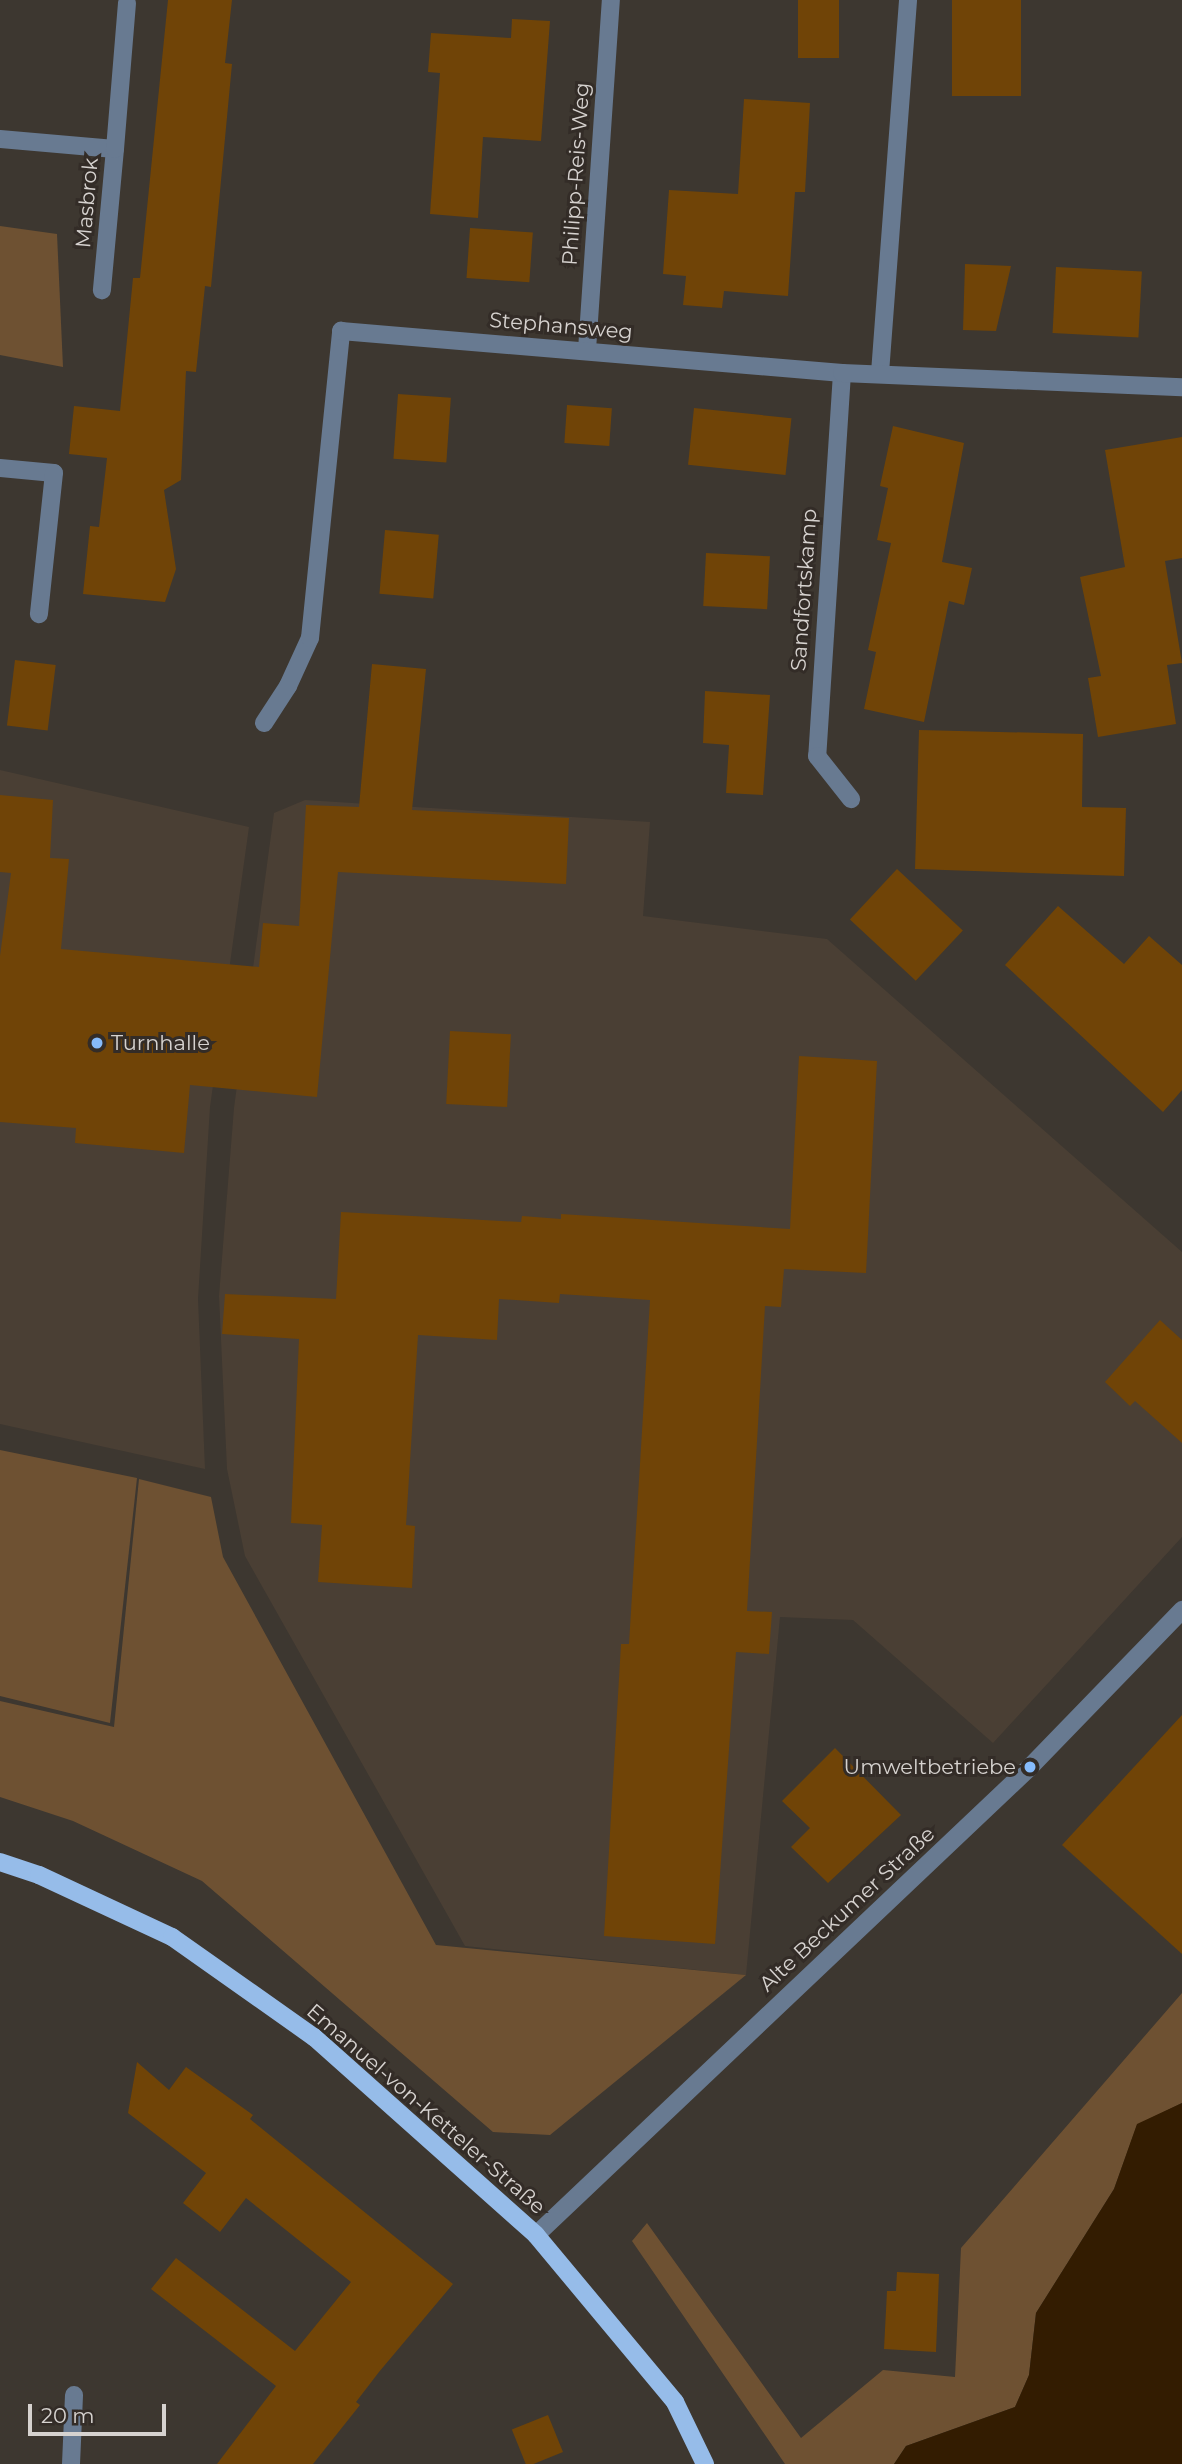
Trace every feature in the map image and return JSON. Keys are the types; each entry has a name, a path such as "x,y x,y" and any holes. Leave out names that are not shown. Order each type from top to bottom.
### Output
{"main road":[{"name":"Emanuel-von-Ketteler-Straße","path":"0,1861 39,1875 183,1945 314,2037 536,2235 675,2402 705,2464"}],"street":[{"name":"Philipp-Reis-Weg","path":"587,350 611,0"},
{"path":"880,373 908,0"},
{"path":"115,149 127,2"},
{"name":"Masbrok","path":"0,139 115,149 102,290"},
{"name":"Stephansweg","path":"264,723 288,687 310,638 341,331 842,373 1182,387"},
{"name":"Sandfortskamp","path":"842,373 817,756 851,799"},
{"path":"0,468 54,473 38,614"},
{"name":"Alte Beckumer Straße","path":"536,2235 1030,1767 1182,1610"},
{"path":"71,2464 74,2395"}],"shaded area":[{"path":"0,226 57,234 63,367 0,355"},
{"path":"0,770 249,827 210,1107 198,1299 205,1469 0,1424"},
{"path":"305,800 650,822 643,916 827,939 1182,1252 1182,1537 993,1743 853,1620 780,1617 746,1975 465,1946 245,1556 227,1469 219,1296 234,1108 274,813"},
{"path":"0,1450 137,1478 110,1723 0,1696"},
{"path":"139,1479 211,1497 223,1557 436,1945 746,1975 550,2135 493,2132 202,1881 73,1821 0,1797 0,1701 114,1727"},
{"path":"1182,1993 1182,2103 1137,2125 1114,2189 1036,2313 1029,2375 1015,2407 906,2446 894,2464 785,2464 632,2241 647,2223 801,2438 883,2370 955,2377 961,2248"},
{"path":"1182,2103 1182,2464 894,2464 906,2446 1015,2407 1029,2375 1036,2313 1114,2189 1137,2124"}],"building":[{"path":"168,0 232,0 225,63 232,64 211,287 205,286 196,372 186,371 181,480 164,490 176,569 165,602 83,594 90,526 99,527 107,458 69,454 74,406 120,411 133,278 140,278"},
{"path":"798,0 839,0 839,58 798,58"},
{"path":"952,0 1021,0 1021,96 952,96"},
{"path":"512,19 550,21 541,141 483,137 478,218 430,214 440,73 428,72 431,33 511,38"},
{"path":"744,99 810,103 805,192 795,192 788,296 724,291 722,308 683,305 686,276 663,274 669,190 738,194"},
{"path":"470,228 533,232 529,282 467,278"},
{"path":"965,264 1011,266 996,331 963,330"},
{"path":"1056,267 1142,272 1138,337 1053,333"},
{"path":"398,394 451,398 446,463 393,459"},
{"path":"567,405 612,408 609,446 564,443"},
{"path":"694,408 791,418 786,475 688,465"},
{"path":"893,426 964,443 942,562 972,568 964,605 949,601 924,722 864,709 876,652 868,650 891,543 877,540 888,488 880,486"},
{"path":"1182,437 1182,558 1165,561 1182,663 1167,665 1176,724 1098,737 1088,678 1101,676 1080,577 1125,567 1105,450"},
{"path":"385,530 439,535 433,598 379,594"},
{"path":"706,553 770,556 767,609 703,606"},
{"path":"15,660 56,665 48,731 7,726"},
{"path":"372,664 426,669 412,810 569,818 566,884 338,872 317,1097 190,1085 184,1153 75,1143 76,1128 0,1122 0,956 11,873 0,872 0,795 53,800 50,858 69,859 61,949 259,967 263,923 299,926 306,805 359,807"},
{"path":"705,691 770,695 763,795 726,793 729,745 703,743"},
{"path":"919,730 1083,734 1082,807 1126,808 1124,876 915,869"},
{"path":"897,869 963,930 916,981 850,919"},
{"path":"1058,906 1124,964 1149,936 1182,965 1182,1090 1163,1112 1005,965"},
{"path":"450,1031 511,1034 507,1107 446,1104"},
{"path":"799,1056 877,1061 866,1273 784,1269 781,1307 765,1306 747,1611 772,1612 769,1654 736,1652 715,1944 604,1936 621,1644 629,1644 650,1300 560,1294 559,1303 499,1299 497,1340 418,1335 406,1525 415,1526 412,1588 318,1582 322,1525 291,1523 299,1339 222,1334 225,1294 336,1299 341,1212 521,1222 522,1216 561,1219 561,1214 790,1229"},
{"path":"1160,1320 1182,1340 1182,1443 1135,1401 1130,1406 1105,1382"},
{"path":"1182,1715 1182,1954 1062,1845"},
{"path":"835,1748 901,1815 828,1883 791,1847 810,1828 782,1801"},
{"path":"137,2062 169,2090 186,2067 253,2115 250,2119 453,2284 379,2372 356,2402 360,2405 313,2464 217,2464 276,2386 151,2289 176,2258 295,2351 351,2282 246,2198 220,2232 183,2203 206,2173 128,2113"},
{"path":"897,2272 939,2274 936,2352 884,2349 887,2291 896,2291"},
{"path":"548,2415 563,2452 533,2464 526,2464 512,2430"}],"place":[{"name":"Turnhalle","path":"97,1043"},
{"name":"Umweltbetriebe","path":"1030,1767"}]}
